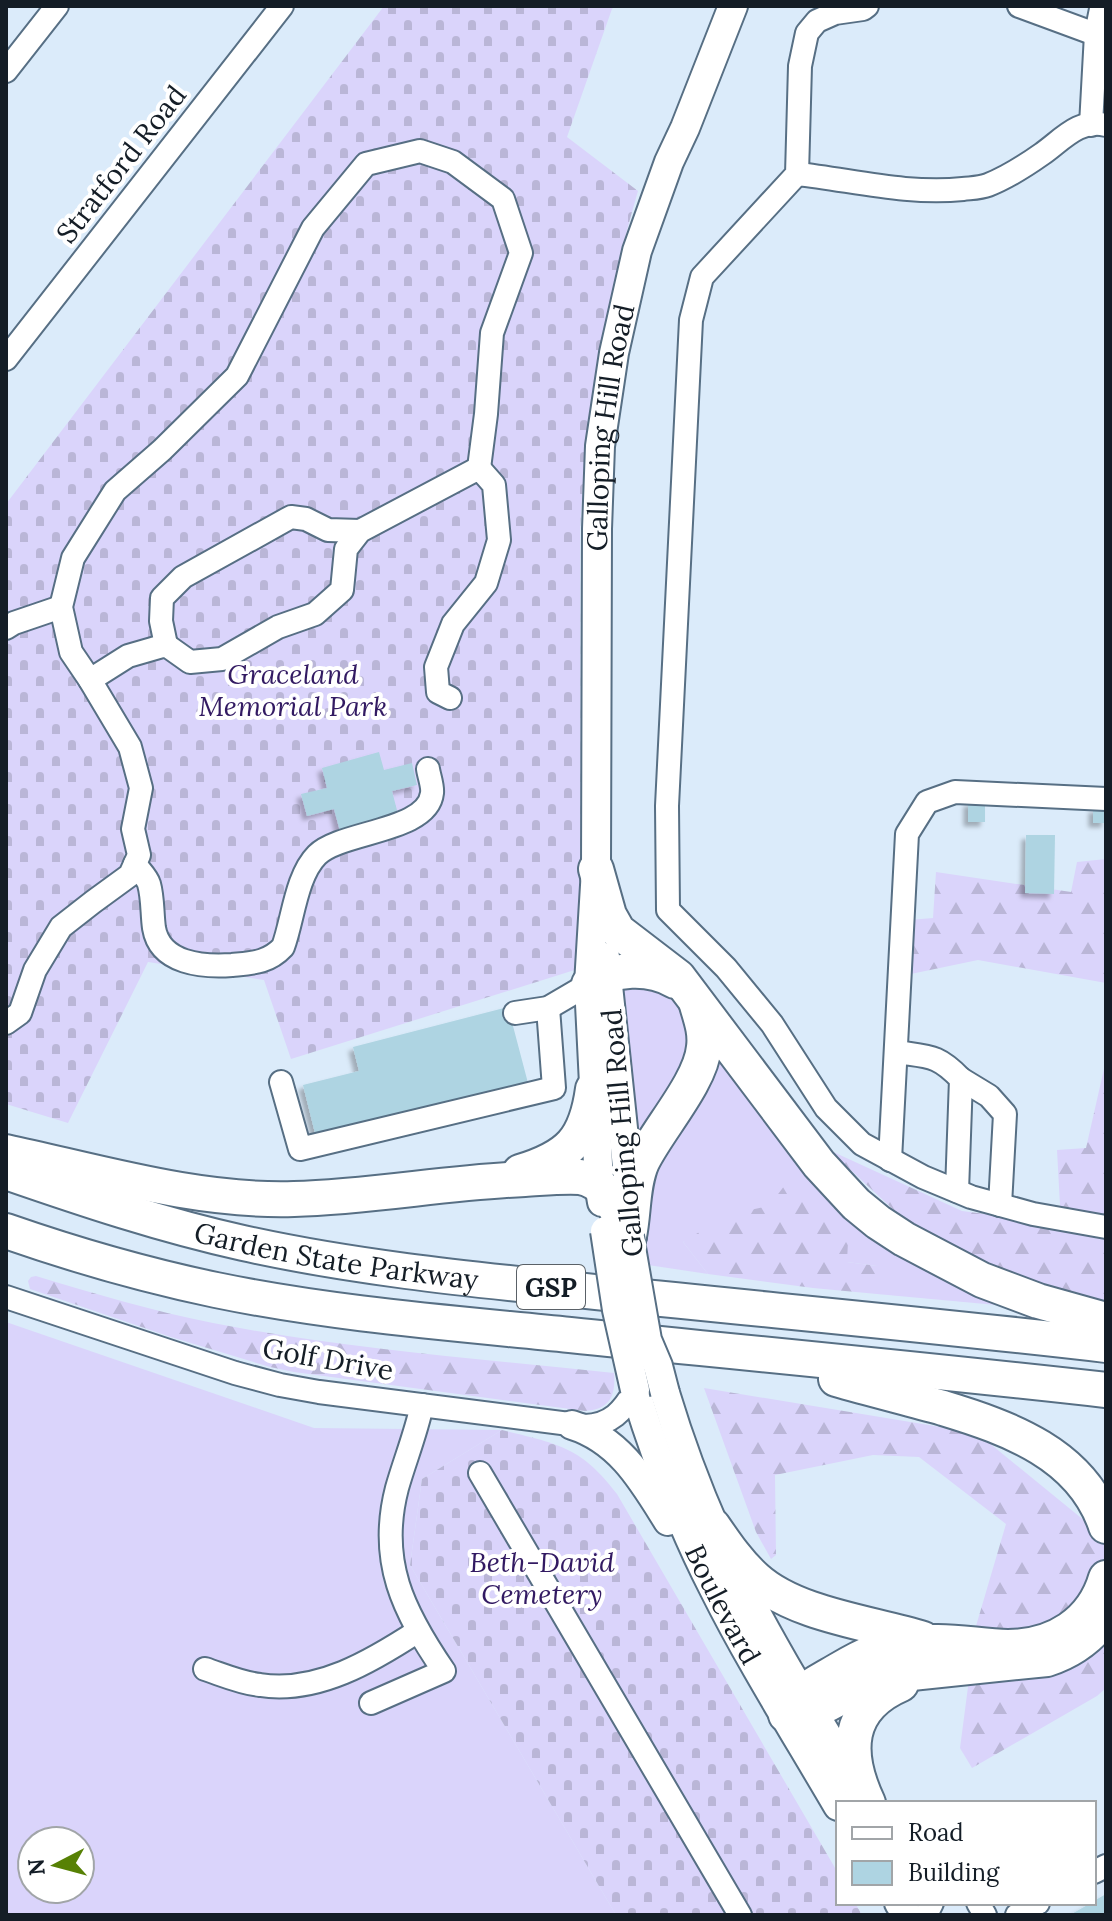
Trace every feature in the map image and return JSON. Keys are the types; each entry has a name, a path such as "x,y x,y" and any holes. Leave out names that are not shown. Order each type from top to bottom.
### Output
{"highway":[{"path":"596,869 609,915 618,931 668,969 691,994 819,1164 867,1214 918,1247 982,1280 1038,1301 1106,1320"},
{"path":"598,980 636,971 672,979 691,994 705,1038 703,1057 696,1074 642,1162 636,1183 634,1214 617,1233"},
{"path":"476,1182 531,1169 567,1150 584,1127 593,1081"},
{"path":"6,1152 183,1190 246,1199 331,1197 476,1182 573,1176 599,1184 610,1195 616,1211 617,1233"},
{"name":"Garden State Parkway","path":"6,1172 183,1229 337,1261 509,1283 1106,1345"},
{"name":"Garden State Parkway","path":"6,1231 94,1260 218,1291 281,1302 1106,1390"},
{"path":"723,1351 933,1405 1023,1437 1055,1457 1080,1480 1099,1508 1106,1526"},
{"path":"713,1526 748,1571 782,1597 818,1611 935,1642 1008,1647 1051,1640 1082,1620 1100,1594 1106,1578"},
{"path":"800,1706 883,1676 1035,1661 1057,1656 1078,1645 1106,1616"},
{"path":"800,1706 874,1652 935,1642"},
{"path":"867,1801 853,1754 854,1734 865,1709 880,1694 897,1685 959,1668"}],"main road":[{"name":"Galloping Hill Road","path":"599,1184 593,1081 598,980 597,529 600,446 623,309 637,251 669,162 733,6"},
{"name":"Galloping Hill Road","path":"598,980 630,1199 617,1233 617,1310 635,1390"},
{"name":"Galloping Hill Road","path":"617,1233 665,1393"},
{"path":"635,1390 645,1362 647,1340"},
{"name":"Boulevard","path":"635,1390 677,1509 727,1615 800,1706 867,1801"},
{"name":"Boulevard","path":"665,1393 713,1526 800,1706 836,1801"},
{"path":"572,1425 604,1440 629,1462 727,1615"}],"street":[{"path":"6,71 57,6"},
{"name":"Stratford Road","path":"10,345 282,6"},
{"path":"867,6 835,13 817,21 807,33 800,66 797,174 702,277 691,320 667,806 668,910 726,968 772,1024 826,1108 862,1144 923,1177 971,1197 1033,1214 1106,1227"},
{"path":"1019,6 1104,37"},
{"path":"797,174 908,190 985,186 1009,175 1041,155 1072,129 1099,125 1104,37 1099,8"},
{"path":"6,1023 20,1013 35,970 61,927 130,875 139,855 133,829 141,788 130,747 71,652 61,607 73,558 115,491 162,450 237,376 313,228 366,164 420,151 453,162 503,199 521,253 492,333 479,468 494,485 499,540 486,583 453,624 436,667 438,692 450,698"},
{"path":"360,531 328,530 306,519 291,517 183,577 162,598 161,621 166,645 190,662 222,659 278,627 315,614 342,590 346,549 360,531 479,468"},
{"path":"6,628 61,607"},
{"path":"90,680 128,656 166,645"},
{"path":"135,864 149,883 154,933 176,958 196,966 226,966 267,960 283,947 307,867 319,853 342,842 414,818 426,808 432,793 428,769"},
{"path":"890,1160 907,834 927,802 955,792 1106,799"},
{"path":"515,1013 548,1008 598,980"},
{"path":"548,1008 554,1088"},
{"path":"896,1052 944,1062 961,1079 989,1096 1005,1114 1000,1205"},
{"path":"957,1191 961,1079"},
{"path":"281,1082 300,1149 593,1081"},
{"name":"Golf Drive","path":"6,1297 266,1382 319,1392 595,1426 609,1421 621,1411 635,1390"},
{"path":"371,1703 444,1671 401,1597 394,1574 390,1529 397,1490 422,1405"},
{"path":"480,1473 740,1915"},
{"path":"205,1669 259,1685 295,1685 350,1670 418,1631"}],"green space":[{"name":"Graceland Memorial Park","path":"384,6 613,6 567,137 638,191 616,275 599,359 583,486 580,530 581,968 291,1059 264,980 148,962 68,1123 6,1104 6,504"},
{"path":"1106,859 1106,983 978,960 906,975 909,920 933,918 936,872 1071,892 1077,862"},
{"path":"630,984 670,993 687,1006 698,1054 635,1140 619,986"},
{"path":"712,1050 828,1194 1007,1306 877,1294 877,1266 847,1262 773,1205 683,1242 708,1274 648,1265 640,1207"},
{"path":"1106,1060 1106,1309 923,1237 829,1150 962,1211 1061,1224 1057,1150 1086,1148"},
{"path":"788,1181 849,1220 847,1262 877,1266 877,1294 708,1274 683,1242 727,1215 769,1206"},
{"path":"36,1276 168,1313 263,1332 413,1352 614,1373 614,1388 606,1404 585,1411 294,1372 171,1337 30,1289 28,1281"},
{"path":"6,1322 314,1428 502,1430 422,1479 410,1565 616,1915 6,1915"},
{"path":"704,1388 977,1433 1091,1526 1106,1523 1106,1688 972,1768 960,1748 976,1626 1006,1524 919,1457 873,1455 775,1475 776,1555 771,1559 756,1532"},
{"name":"Beth-David Cemetery","path":"502,1430 567,1449 592,1466 617,1494 836,1870 836,1905 856,1905 862,1915 616,1915 410,1565 422,1479"}],"building":[{"path":"379,752 384,770 412,763 417,785 392,791 399,818 341,835 334,809 307,816 301,794 327,788 322,768"},
{"path":"985,801 985,822 968,822 968,802"},
{"path":"1093,808 1106,808 1106,823 1093,823"},
{"path":"1026,835 1055,835 1054,894 1025,893"},
{"path":"508,1007 528,1083 316,1137 303,1085 359,1071 353,1047"},
{"path":"1106,1894 1106,1915 1070,1915 1088,1905 1096,1905 1096,1900"}]}
